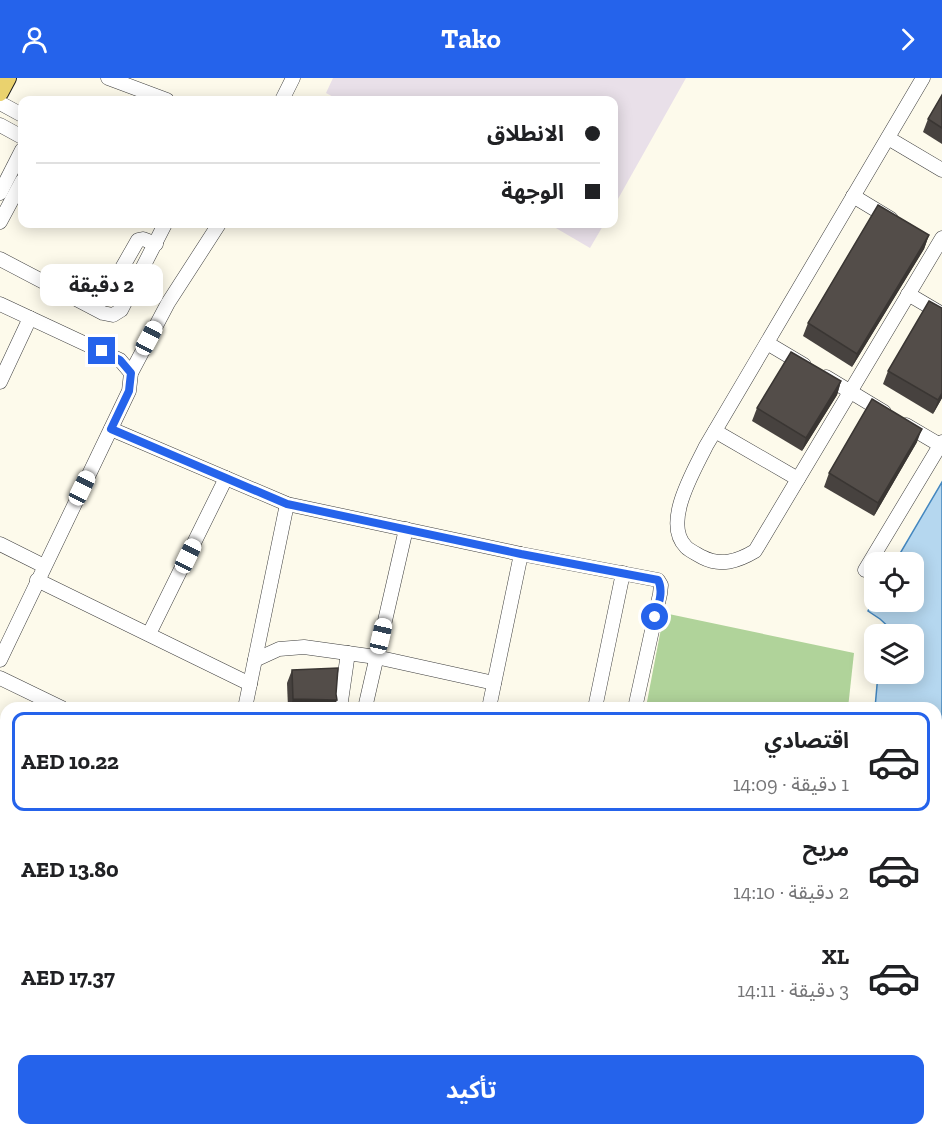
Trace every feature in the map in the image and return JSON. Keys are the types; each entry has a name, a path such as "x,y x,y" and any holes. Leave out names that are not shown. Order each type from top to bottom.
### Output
{"main road":[{"path":"0,93 8,78"}],"street":[{"path":"108,78 156,96"},
{"path":"284,96 293,78"},
{"path":"923,78 715,431 683,496 677,528 687,547 717,562 741,560 755,551 908,294 936,241"},
{"path":"0,103 18,113"},
{"path":"0,125 18,135"},
{"path":"888,138 942,170"},
{"path":"0,193 18,158"},
{"path":"0,222 18,188"},
{"path":"853,196 900,224"},
{"path":"0,259 107,315 112,315 121,310 163,228"},
{"path":"0,660 129,391 131,373 175,289 216,228"},
{"path":"129,294 118,286 116,280 118,275 138,240 143,238 156,244"},
{"path":"908,294 942,314"},
{"path":"0,304 120,360 131,373"},
{"path":"0,382 30,318"},
{"path":"767,343 941,443 876,552"},
{"path":"111,429 287,504 521,554 658,580 661,585 636,702"},
{"path":"715,431 798,479"},
{"path":"149,634 226,478"},
{"path":"246,702 287,504"},
{"path":"366,702 406,529"},
{"path":"0,544 44,566"},
{"path":"490,702 521,554"},
{"path":"596,702 623,573"},
{"path":"37,580 250,684"},
{"path":"255,660 279,649 304,647 376,657 494,683"},
{"path":"341,702 348,653"},
{"path":"0,678 50,702"},
{"path":"343,690 369,692"}],"shaded area":[{"path":"333,78 686,78 618,199 618,96 332,96 326,93"},
{"path":"556,228 602,228 590,248"}],"green space":[{"path":"664,613 854,653 849,702 647,702"}],"water":[{"path":"942,482 942,702 876,702 877,684 924,684 924,624 885,624 870,612 924,612 924,552 901,552"}],"building":[{"path":"942,95 942,128 928,119"},
{"path":"878,205 929,235 857,354 808,323"},
{"path":"929,301 942,308 942,393 938,400 888,371"},
{"path":"791,352 841,381 806,438 757,408"},
{"path":"872,399 922,429 878,503 829,473"},
{"path":"338,668 337,700 293,699 292,670"}],"route":[{"path":"102,351 120,360 131,373 129,391 111,429 287,504 521,554 658,580 661,585 655,617"}]}
